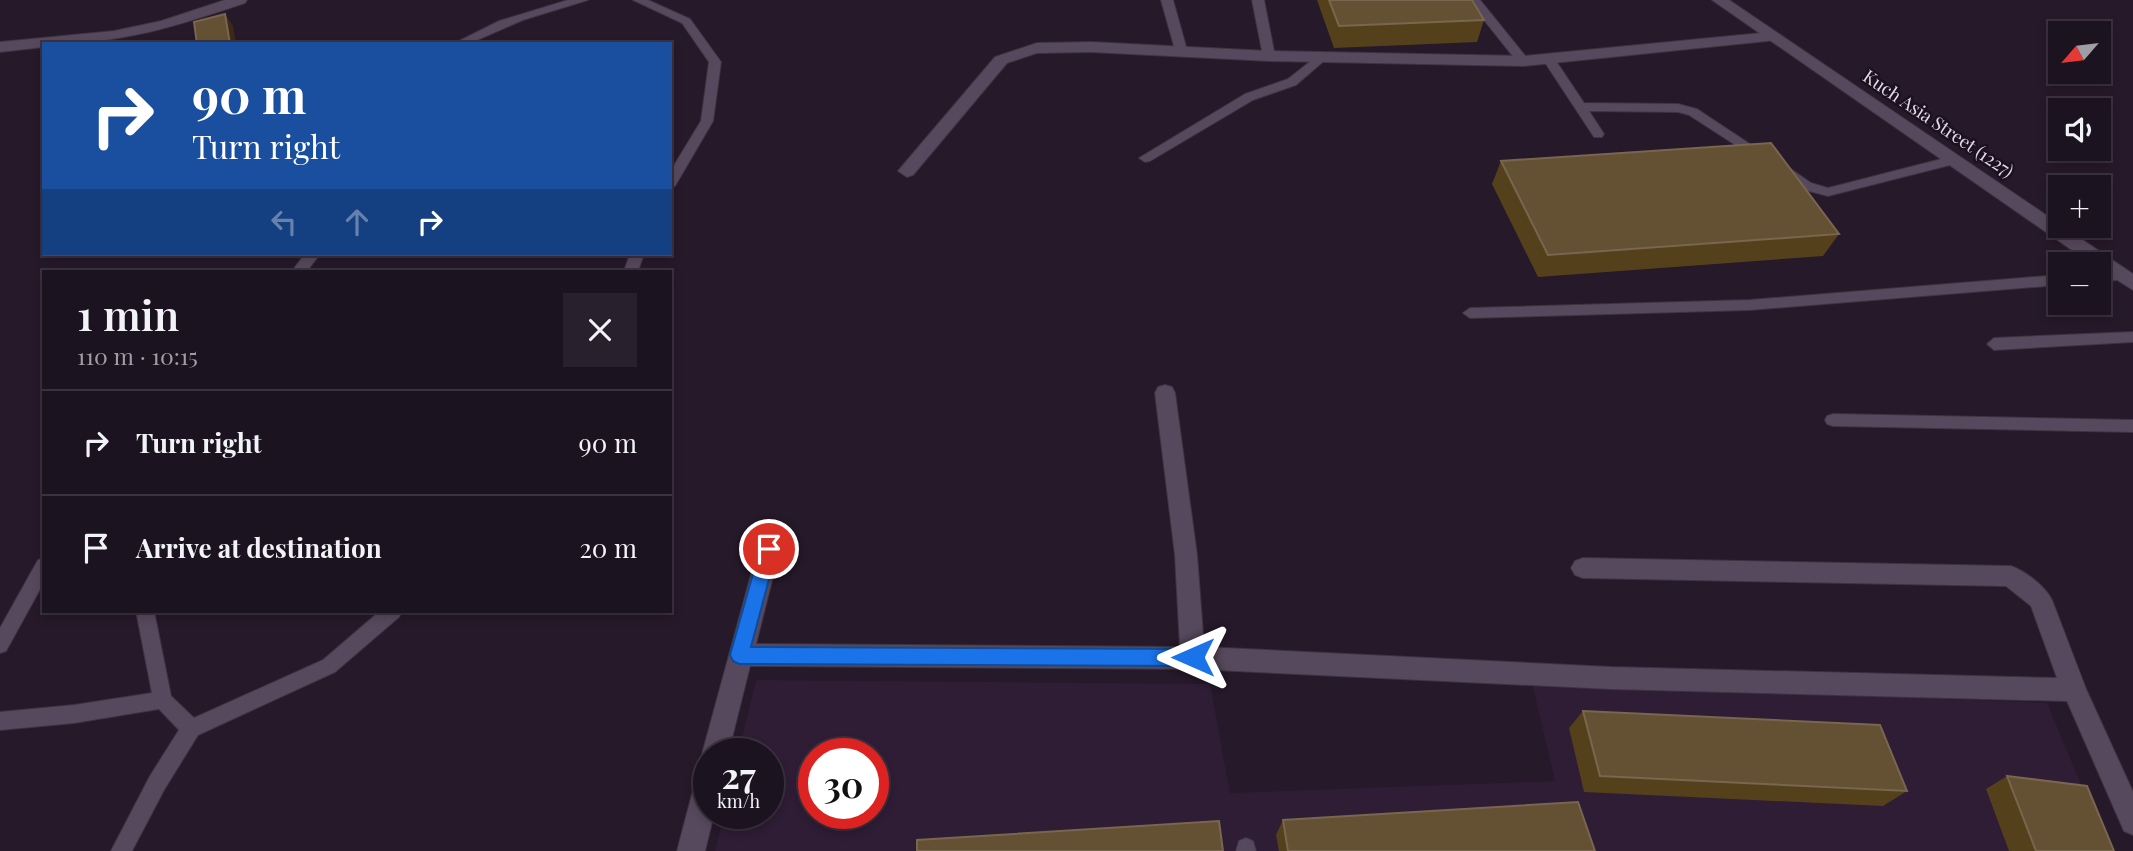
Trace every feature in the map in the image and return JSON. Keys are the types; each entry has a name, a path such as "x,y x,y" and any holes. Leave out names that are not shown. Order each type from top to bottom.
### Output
{"street":[{"path":"79,42 111,40 240,0"},
{"name":"Kuch Asia Street (1227)","path":"1719,0 2128,279"},
{"path":"907,171 992,68 1013,54 1037,48 1523,61 1772,37"},
{"path":"0,47 42,44"},
{"path":"1165,393 1186,555 1193,657"},
{"path":"719,738 769,549"},
{"path":"1583,568 2011,576 2040,600 2074,690 2133,822"},
{"path":"739,655 1193,657 1611,678 2074,690"},
{"path":"691,851 696,829"}],"lane":[{"path":"463,42 491,26 534,11 582,0"},
{"path":"639,0 687,21 715,62 707,121 672,180"},
{"path":"1167,0 1181,50"},
{"path":"1258,0 1269,56"},
{"path":"1474,0 1523,61"},
{"path":"1145,158 1249,97 1292,82 1321,57"},
{"path":"1548,58 1598,134"},
{"path":"1581,107 1661,106 1693,112 1817,191 1828,192 1953,160"},
{"path":"300,270 311,256"},
{"path":"1470,313 1749,305 2048,281"},
{"path":"1994,344 2133,337"},
{"path":"1833,420 2133,426"},
{"path":"0,645 42,569"},
{"path":"145,613 163,700 191,729"},
{"path":"121,851 157,783 191,729 329,666 391,613"},
{"path":"0,721 74,714 163,700"}],"shaded area":[{"path":"756,680 1210,684 1230,793 1555,781 1532,683 2047,703 2109,851 715,851 720,829 784,829 784,738 742,738"}],"building":[{"path":"1329,0 1472,0 1484,20 1339,26"},
{"path":"225,14 230,42 197,42 194,22"},
{"path":"1771,143 1839,234 1548,255 1501,161"},
{"path":"1583,711 1880,725 1907,791 1600,776"},
{"path":"2007,776 2087,786 2114,851 2036,851"},
{"path":"1578,802 1595,851 1288,851 1283,820"},
{"path":"1219,821 1223,851 917,851 917,840"}],"route":[{"path":"769,549 739,655 1193,657"}]}
